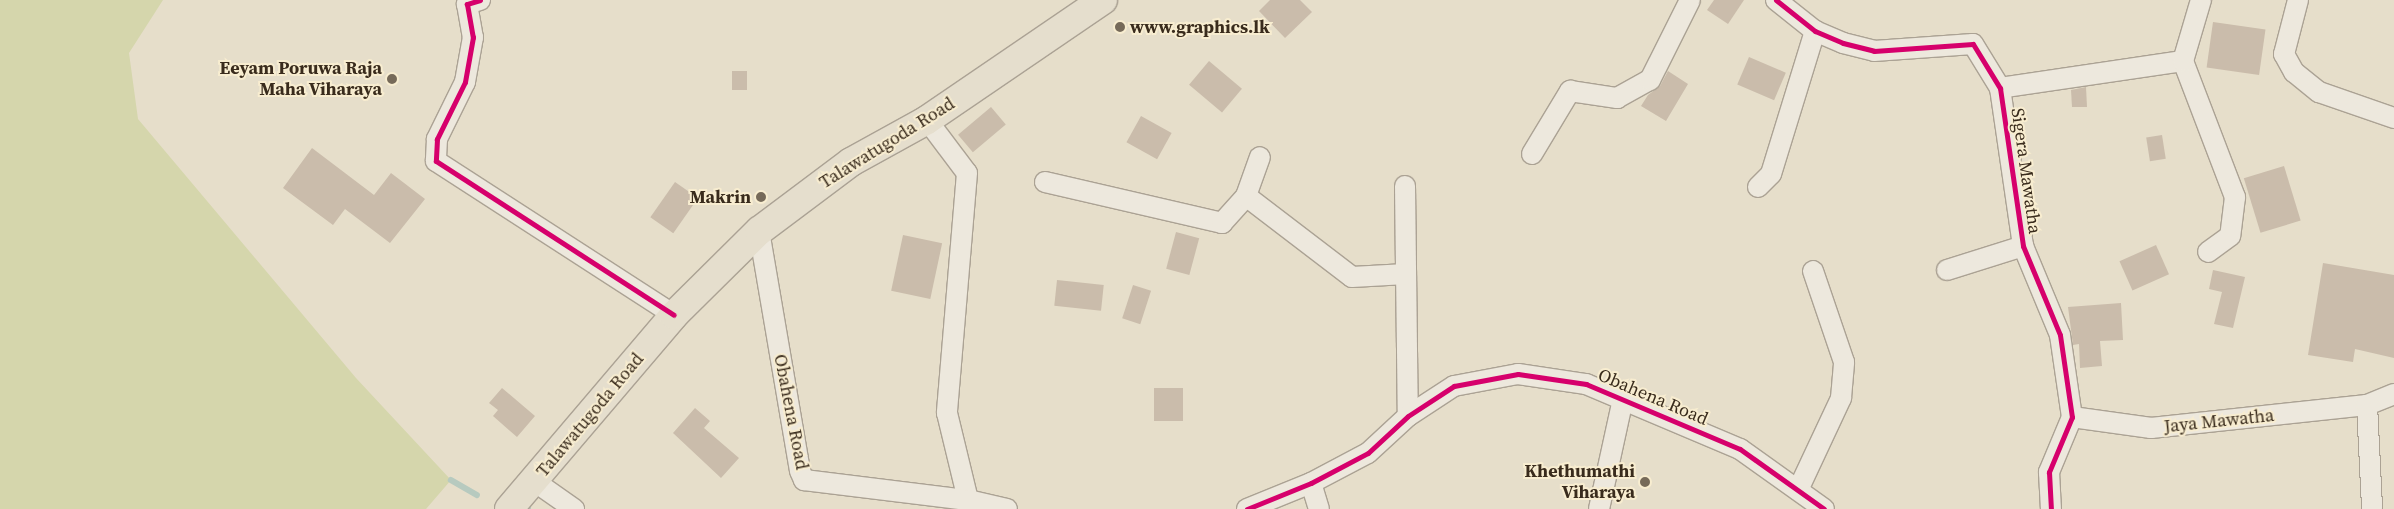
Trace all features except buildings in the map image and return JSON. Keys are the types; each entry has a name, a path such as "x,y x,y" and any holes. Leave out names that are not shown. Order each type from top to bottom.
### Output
{"main road":[{"name":"Talawatugoda Road","path":"509,509 674,314 759,230 851,162 927,120 1103,0"}],"street":[{"path":"480,0 467,4 473,37 465,82 437,139 436,161 674,314"},
{"path":"1532,154 1570,91 1618,98 1650,80 1690,0"},
{"name":"Sigera Mawatha","path":"1776,0 1815,31 1843,43 1874,51 1973,44 2000,88 2023,246 2060,335 2072,417"},
{"path":"2200,0 2183,60 2234,197 2230,236 2208,252"},
{"path":"2298,0 2284,54 2294,72 2319,92 2394,118"},
{"path":"1758,187 1771,174 1815,31"},
{"path":"2000,88 2183,60"},
{"path":"927,120 967,173 947,413 968,500"},
{"path":"1045,182 1222,223 1246,196 1260,157"},
{"path":"1405,186 1408,416"},
{"path":"1246,196 1352,277 1406,274"},
{"name":"Obahena Road","path":"759,230 800,471 804,480 968,500 1007,509"},
{"path":"1947,270 2023,246"},
{"path":"1798,490 1841,398 1844,362 1813,271"},
{"name":"Obahena Road","path":"1247,509 1310,483 1368,453 1408,416 1454,386 1518,374 1586,384 1740,449 1824,509"},
{"name":"Jaya Mawatha","path":"2072,417 2152,428 2367,405 2394,394"},
{"path":"1599,509 1623,399"},
{"path":"2367,405 2372,509"},
{"path":"2051,509 2049,472 2072,417"},
{"path":"534,481 574,509"},
{"path":"1310,483 1319,509"}],"green space":[{"path":"0,0 163,0 129,53 138,119 356,378 451,480 426,509 0,509"}],"waterway":[{"path":"451,480 477,495"}],"cycle path":[{"path":"480,0 467,4 473,37 465,82 437,139 436,161 674,315"},
{"path":"1776,0 1815,31 1843,43 1874,51 1973,44 2000,88 2023,246 2060,335 2072,417 2049,472 2051,509"},
{"path":"1247,509 1311,483 1368,453 1408,416 1454,386 1518,374 1586,384 1740,449 1824,509"}],"place":[{"name":"www.graphics.lk","path":"1120,27"},
{"name":"Eeyam Poruwa Raja Maha Viharaya","path":"392,79"},
{"name":"Makrin","path":"761,197"},
{"name":"Khethumathi Viharaya","path":"1645,482"}]}
